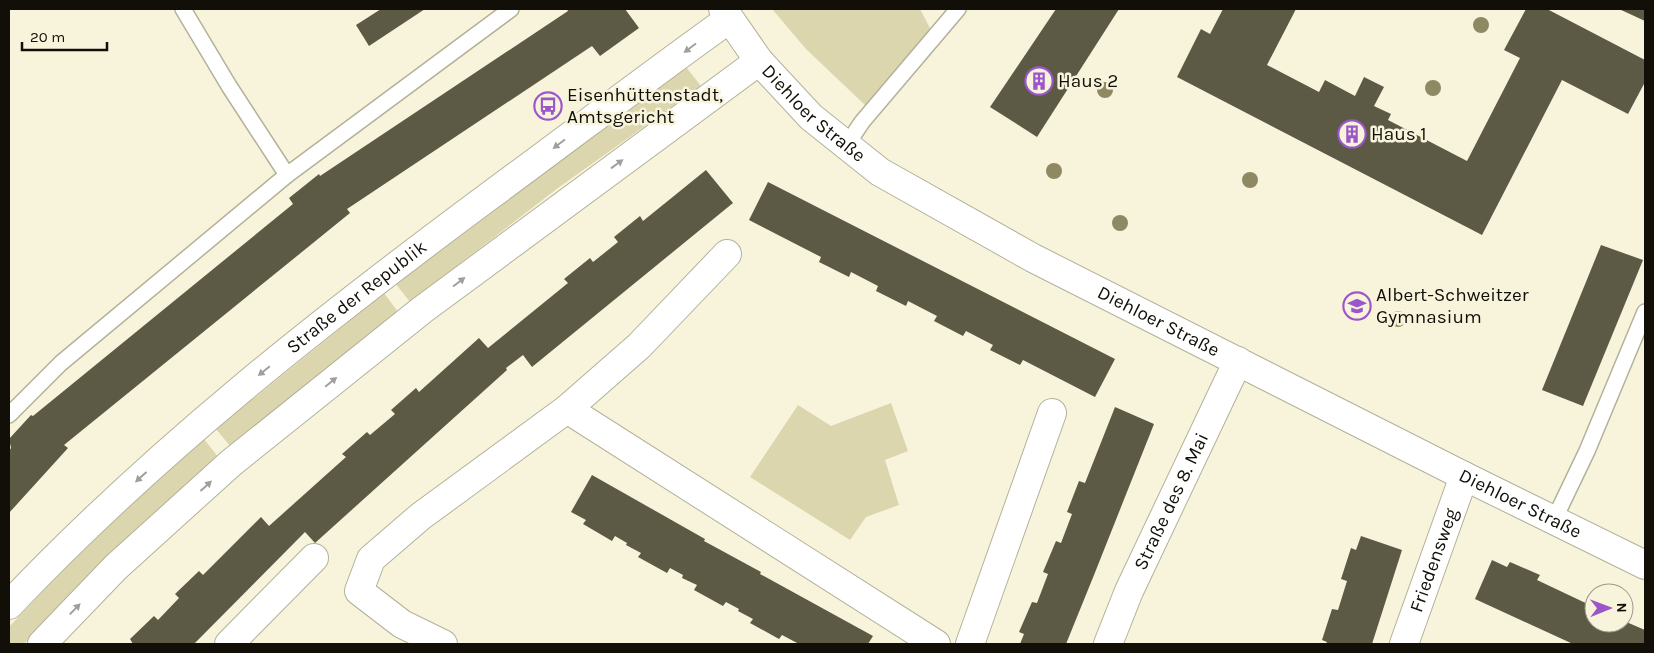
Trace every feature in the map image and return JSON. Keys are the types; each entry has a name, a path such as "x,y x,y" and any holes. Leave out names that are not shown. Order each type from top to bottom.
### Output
{"street":[{"name":"Diehloer Straße","path":"726,14 759,61 811,118 880,172 1033,258 1464,476 1645,565"},
{"name":"Straße der Republik","path":"9,606 90,524 200,422 381,276 726,14"},
{"path":"42,644 116,567 238,457 422,310 759,61"},
{"path":"443,644 402,624 359,591 371,559 421,516 568,409 640,346 727,254"},
{"name":"Straße des 8. Mai","path":"1108,644 1129,591 1238,361"},
{"path":"568,409 936,644"},
{"path":"970,644 1052,413"},
{"name":"Friedensweg","path":"1404,644 1464,476"},
{"path":"229,644 314,558"}],"lane":[{"path":"182,9 287,175"},
{"path":"9,415 61,363 287,175 511,9"},
{"path":"846,146 862,122 958,9"},
{"path":"1554,520 1587,451 1645,312"}],"shaded area":[{"path":"772,9 920,9 932,32 868,104 865,105 806,49"},
{"path":"686,67 701,86 558,188 410,302 395,283 459,233"},
{"path":"384,293 398,312 230,446 216,429"},
{"path":"891,403 908,451 885,460 899,505 866,517 850,540 750,477 798,405 831,426"},
{"path":"204,439 218,457 104,561 24,644 9,644 9,627 104,531"}],"building":[{"path":"381,9 425,9 369,46 356,25"},
{"path":"567,9 625,9 639,28 600,56 592,46 347,209 350,213 64,445 68,448 9,513 9,451 11,448 9,439 31,415 33,416 293,204 289,198 319,174 320,176 568,11"},
{"name":"Haus 2","path":"1056,9 1119,9 1037,137 990,107"},
{"name":"Haus 1","path":"1223,9 1296,9 1267,65 1319,92 1325,80 1355,96 1364,77 1384,87 1374,106 1391,114 1388,120 1467,161 1520,58 1504,50 1526,9 1547,9 1645,60 1645,82 1628,114 1562,80 1482,235 1177,77 1201,29 1210,34"},
{"path":"1619,9 1645,9 1645,21"},
{"path":"706,170 733,203 532,367 523,355 506,368 507,370 315,543 305,532 194,644 133,644 130,639 154,616 158,620 179,598 175,594 199,571 203,575 261,517 269,526 346,457 342,454 367,432 370,435 395,414 391,410 416,388 419,392 479,338 488,348 568,283 564,279 590,258 593,262 618,242 614,237 640,216 643,221"},
{"path":"768,182 1115,359 1095,397 1023,360 1020,365 990,350 993,345 966,331 963,336 934,321 937,316 908,301 906,306 876,291 878,286 851,272 849,277 819,262 821,257 749,220"},
{"path":"1601,245 1643,260 1583,406 1542,390"},
{"path":"1115,407 1154,424 1094,575 1066,644 1020,644 1024,634 1019,632 1032,602 1037,603 1048,574 1043,572 1056,541 1061,543 1072,514 1067,512 1079,481 1085,483"},
{"path":"592,475 761,572 760,574 873,636 868,644 799,644 782,635 779,639 750,623 753,619 738,611 739,609 726,602 723,606 694,590 697,585 682,578 683,575 670,568 667,573 638,557 641,553 626,545 627,543 615,536 612,541 583,524 586,520 571,512"},
{"path":"1361,536 1402,550 1372,644 1326,644 1327,642 1322,640 1332,609 1338,610 1347,581 1341,579 1351,548 1356,550"},
{"path":"1492,560 1507,567 1510,562 1540,575 1537,580 1584,602 1584,633 1634,633 1634,625 1645,630 1645,644 1573,644 1475,599"}],"place":[{"name":"Haus 2","path":"1039,81"},
{"name":"Eisenhüttenstadt, Amtsgericht","path":"548,106"},
{"name":"Haus 1","path":"1352,134"},
{"name":"Albert-Schweitzer Gymnasium","path":"1357,306"}]}
